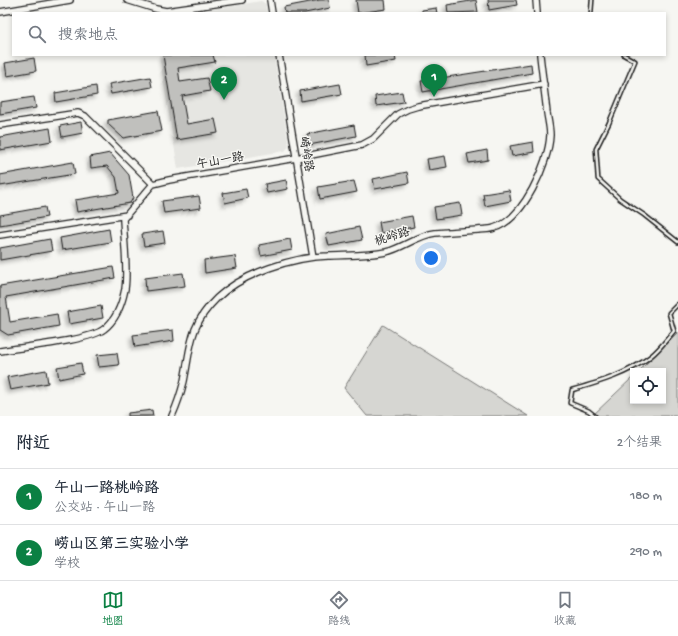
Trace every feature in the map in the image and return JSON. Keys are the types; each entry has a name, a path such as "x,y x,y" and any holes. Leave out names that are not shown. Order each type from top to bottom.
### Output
{"street":[{"path":"0,12 70,0"},
{"path":"127,0 166,11 242,0"},
{"path":"270,0 272,12"},
{"path":"536,0 537,12"},
{"name":"崎岭路","path":"279,56 313,257"},
{"name":"桃岭路","path":"172,416 184,382 190,342 196,324 205,311 218,297 244,279 278,265 313,257 369,255 388,251 433,233 494,228 512,218 528,198 537,179 546,157 550,135 540,56"},
{"name":"午山一路","path":"153,184 362,146 373,139 398,114 408,109 544,84"},
{"path":"0,125 78,113 85,116 153,184 123,219 125,289 116,316 103,330 83,337 0,351"},
{"path":"0,236 127,215"}],"lane":[{"path":"591,12 592,0"},
{"path":"626,56 635,61 609,123 596,149 598,179 620,199 644,214 678,242"},
{"path":"595,416 570,403 572,390 601,382 628,371 652,355 674,331 669,313 678,304"}],"shaded area":[{"path":"261,1 266,4 267,12 196,12"},
{"path":"159,56 274,56 289,146 285,151 178,169"},
{"path":"383,325 528,416 367,416 344,388"},
{"path":"678,332 678,416 592,416 630,380 630,404 666,404 666,368 642,368"}],"building":[{"path":"320,0 329,0 330,8 310,12 285,12 284,7"},
{"path":"356,0 385,0 386,9 358,12"},
{"path":"476,0 478,12 448,12 447,5"},
{"path":"488,0 516,0 517,5 489,10"},
{"path":"436,8 437,12 422,12 422,10"},
{"path":"163,56 213,56 215,62 178,68 180,82 207,78 210,91 182,96 187,124 215,119 218,133 177,140"},
{"path":"365,56 395,56 396,61 366,66"},
{"path":"34,58 36,71 7,76 5,63"},
{"path":"531,64 532,73 423,92 421,81"},
{"path":"150,77 152,87 111,94 109,84"},
{"path":"340,84 342,94 301,101 300,91"},
{"path":"96,86 97,95 56,102 55,93"},
{"path":"402,92 404,102 376,106 375,96"},
{"path":"34,97 36,108 0,114 0,102"},
{"path":"158,111 162,131 123,138 108,124 108,120"},
{"path":"81,122 83,133 62,137 60,126"},
{"path":"354,125 356,136 309,145 307,134"},
{"path":"50,128 52,141 0,150 0,137"},
{"path":"533,142 534,152 512,156 510,146"},
{"path":"487,150 488,160 469,163 467,154"},
{"path":"110,153 129,175 133,198 130,203 77,212 75,200 119,193 116,177 107,166 91,168 90,157"},
{"path":"445,156 447,167 429,170 427,159"},
{"path":"73,162 75,174 0,186 0,175"},
{"path":"407,172 409,183 375,189 373,179"},
{"path":"286,180 288,189 267,193 265,184"},
{"path":"354,181 357,192 320,199 318,187"},
{"path":"246,189 248,198 225,203 223,193"},
{"path":"509,190 511,201 485,206 483,194"},
{"path":"199,196 201,208 164,213 162,201"},
{"path":"460,203 462,215 436,219 434,207"},
{"path":"45,207 47,217 0,225 0,215"},
{"path":"412,216 414,227 381,233 379,222"},
{"path":"359,227 362,240 329,246 326,234"},
{"path":"109,229 111,242 62,250 60,238"},
{"path":"163,231 165,243 144,246 142,234"},
{"path":"50,239 52,251 0,260 0,248"},
{"path":"290,239 292,250 261,256 259,245"},
{"path":"235,256 237,268 205,273 204,260"},
{"path":"113,267 115,278 6,297 10,322 57,314 59,326 8,335 0,330 0,286"},
{"path":"183,273 185,286 146,291 145,278"},
{"path":"101,306 103,318 69,324 67,312"},
{"path":"173,330 174,341 135,347 133,335"},
{"path":"117,353 119,365 99,367 97,355"},
{"path":"81,363 83,374 59,379 57,367"},
{"path":"46,370 48,383 10,390 7,377"},
{"path":"152,410 153,416 128,416 128,413"}],"place":[{"name":"午山一路桃岭路","path":"434,97"},
{"name":"崂山区第三实验小学","path":"224,100"}]}
